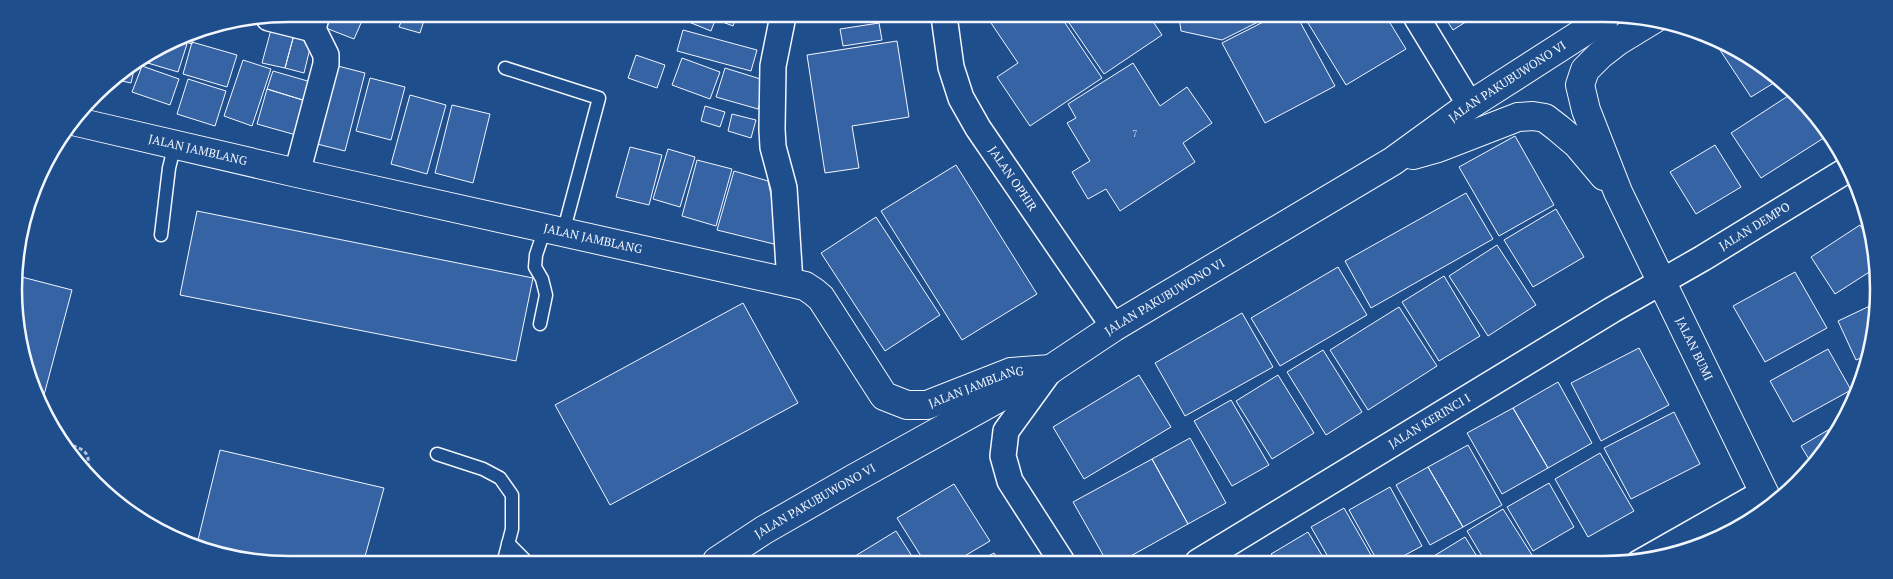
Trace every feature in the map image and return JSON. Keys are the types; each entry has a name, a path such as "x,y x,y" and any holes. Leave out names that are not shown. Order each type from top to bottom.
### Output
{"main road":[{"name":"JALAN PAKUBUWONO VI","path":"725,556 764,530 853,479 1051,369 1114,327 1393,161 1470,105 1599,22"},
{"path":"1618,192 1586,110 1580,86 1585,70 1600,55 1643,26"},
{"path":"1393,161 1438,148 1518,117 1533,116 1545,118 1571,139 1618,192"},
{"name":"JALAN JAMBLANG","path":"81,123 804,286 821,298 884,396 907,405 927,405 1011,372 1051,369"},
{"name":"JALAN BUMI","path":"1618,192 1767,499"}],"street":[{"path":"297,173 326,60 315,22"},
{"path":"782,22 773,66 772,128 773,147 784,188 790,282"},
{"name":"JALAN OPHIR","path":"945,22 951,67 961,98 978,128 1114,327"},
{"path":"1419,22 1470,105"},
{"name":"JALAN DEMPO","path":"1662,281 1704,258 1844,172"},
{"name":"JALAN KERINCI I","path":"1208,556 1662,281"},
{"path":"1051,369 1006,431 1003,456 1010,480 1058,556"},
{"path":"1669,548 1767,499"}],"lane":[{"path":"505,68 600,98 554,230 536,254 535,267 542,279 546,295 540,324"},
{"path":"161,235 169,168 176,144"},
{"path":"437,454 483,469 500,478 512,496 512,529 505,556"},
{"path":"508,543 522,556"}],"path":[{"path":"73,446 82,448 87,455 89,466"}],"building":[{"path":"319,22 361,22 354,39 318,25"},
{"path":"401,22 423,22 420,33 399,27"},
{"path":"689,22 714,22 711,31"},
{"path":"723,22 735,22 733,26"},
{"path":"1064,22 1102,78 1030,126 997,77 1018,63 991,23"},
{"path":"1068,22 1153,22 1162,35 1104,74"},
{"path":"1180,22 1258,22 1222,40 1181,31"},
{"path":"1263,22 1300,22 1335,86 1265,123 1222,43"},
{"path":"1307,22 1389,22 1406,49 1346,85"},
{"path":"1448,22 1466,22 1453,30"},
{"path":"879,23 882,40 843,46 840,29"},
{"path":"272,26 295,31 285,68 262,63"},
{"path":"683,30 757,50 751,71 677,51"},
{"path":"295,31 313,36 304,73 285,68"},
{"path":"897,41 909,117 852,126 859,168 825,173 807,55"},
{"path":"192,42 237,55 227,87 183,74"},
{"path":"186,44 178,72 148,63"},
{"path":"1719,49 1752,67 1773,83 1751,97"},
{"path":"636,55 665,65 657,88 628,78"},
{"path":"682,58 720,72 710,99 672,85"},
{"path":"243,60 271,69 252,126 224,116"},
{"path":"1133,63 1160,106 1187,87 1212,123 1183,143 1195,162 1120,211 1106,189 1088,199 1072,172 1090,161 1067,123 1076,118 1068,104"},
{"path":"334,65 365,73 345,151 313,143"},
{"path":"142,66 179,79 170,105 132,92"},
{"path":"725,68 767,81 758,109 716,97"},
{"path":"273,71 311,82 306,101 267,89"},
{"path":"133,73 131,83 123,81"},
{"path":"370,78 405,87 391,140 356,131"},
{"path":"188,79 226,91 215,126 177,114"},
{"path":"267,89 306,101 296,135 257,124"},
{"path":"410,95 446,105 427,174 391,164"},
{"path":"1787,96 1804,113 1824,138 1761,178 1731,133"},
{"path":"452,105 490,114 473,183 435,173"},
{"path":"705,106 725,112 720,127 701,121"},
{"path":"732,114 756,120 751,138 728,131"},
{"path":"1515,136 1554,205 1499,236 1459,167"},
{"path":"1715,145 1741,187 1696,214 1670,172"},
{"path":"630,147 662,155 649,205 616,197"},
{"path":"668,149 695,157 680,207 653,199"},
{"path":"697,160 732,169 716,226 682,216"},
{"path":"956,165 1037,294 962,340 881,211"},
{"path":"734,171 768,181 782,246 717,230"},
{"path":"1466,193 1493,239 1371,308 1345,261"},
{"path":"1556,209 1584,257 1533,287 1504,240"},
{"path":"197,211 533,278 516,361 180,295"},
{"path":"876,217 940,315 885,351 821,253"},
{"path":"1860,225 1865,237 1870,272 1835,294 1811,257"},
{"path":"1497,245 1536,305 1488,336 1449,276"},
{"path":"1338,267 1367,315 1280,366 1251,318"},
{"path":"1795,272 1827,328 1765,362 1733,306"},
{"path":"1444,276 1480,336 1439,361 1402,302"},
{"path":"23,277 72,290 44,395 28,342 23,307"},
{"path":"743,303 798,403 610,505 555,405"},
{"path":"1870,306 1861,358 1856,360 1838,321"},
{"path":"1399,307 1437,366 1368,410 1330,350"},
{"path":"1242,313 1273,367 1185,416 1155,363"},
{"path":"1639,348 1669,405 1601,441 1571,383"},
{"path":"1828,349 1851,390 1793,422 1770,381"},
{"path":"1323,350 1362,412 1326,435 1287,372"},
{"path":"1139,375 1171,427 1084,479 1053,427"},
{"path":"1278,375 1314,433 1272,459 1236,401"},
{"path":"1558,382 1592,443 1548,468 1513,408"},
{"path":"1231,400 1269,465 1232,486 1194,421"},
{"path":"1513,408 1548,468 1502,494 1467,433"},
{"path":"1674,412 1700,464 1631,499 1604,448"},
{"path":"1832,428 1809,460 1801,446"},
{"path":"1190,438 1226,503 1188,524 1152,459"},
{"path":"1468,445 1502,505 1463,527 1428,467"},
{"path":"220,450 384,488 365,556 272,556 237,551 198,540"},
{"path":"1600,453 1634,511 1588,537 1555,479"},
{"path":"1152,459 1188,524 1131,556 1104,556 1073,502"},
{"path":"1428,467 1463,527 1430,545 1396,485"},
{"path":"1549,483 1574,527 1533,551 1507,507"},
{"path":"954,484 990,541 964,556 921,556 897,518"},
{"path":"1390,487 1422,546 1403,556 1375,556 1349,510"},
{"path":"1344,508 1372,556 1328,556 1311,527"},
{"path":"1503,509 1533,556 1482,556 1467,531"},
{"path":"896,531 912,556 855,556"},
{"path":"1308,532 1322,556 1272,556 1271,554"},
{"path":"1465,537 1477,556 1434,556"}]}
